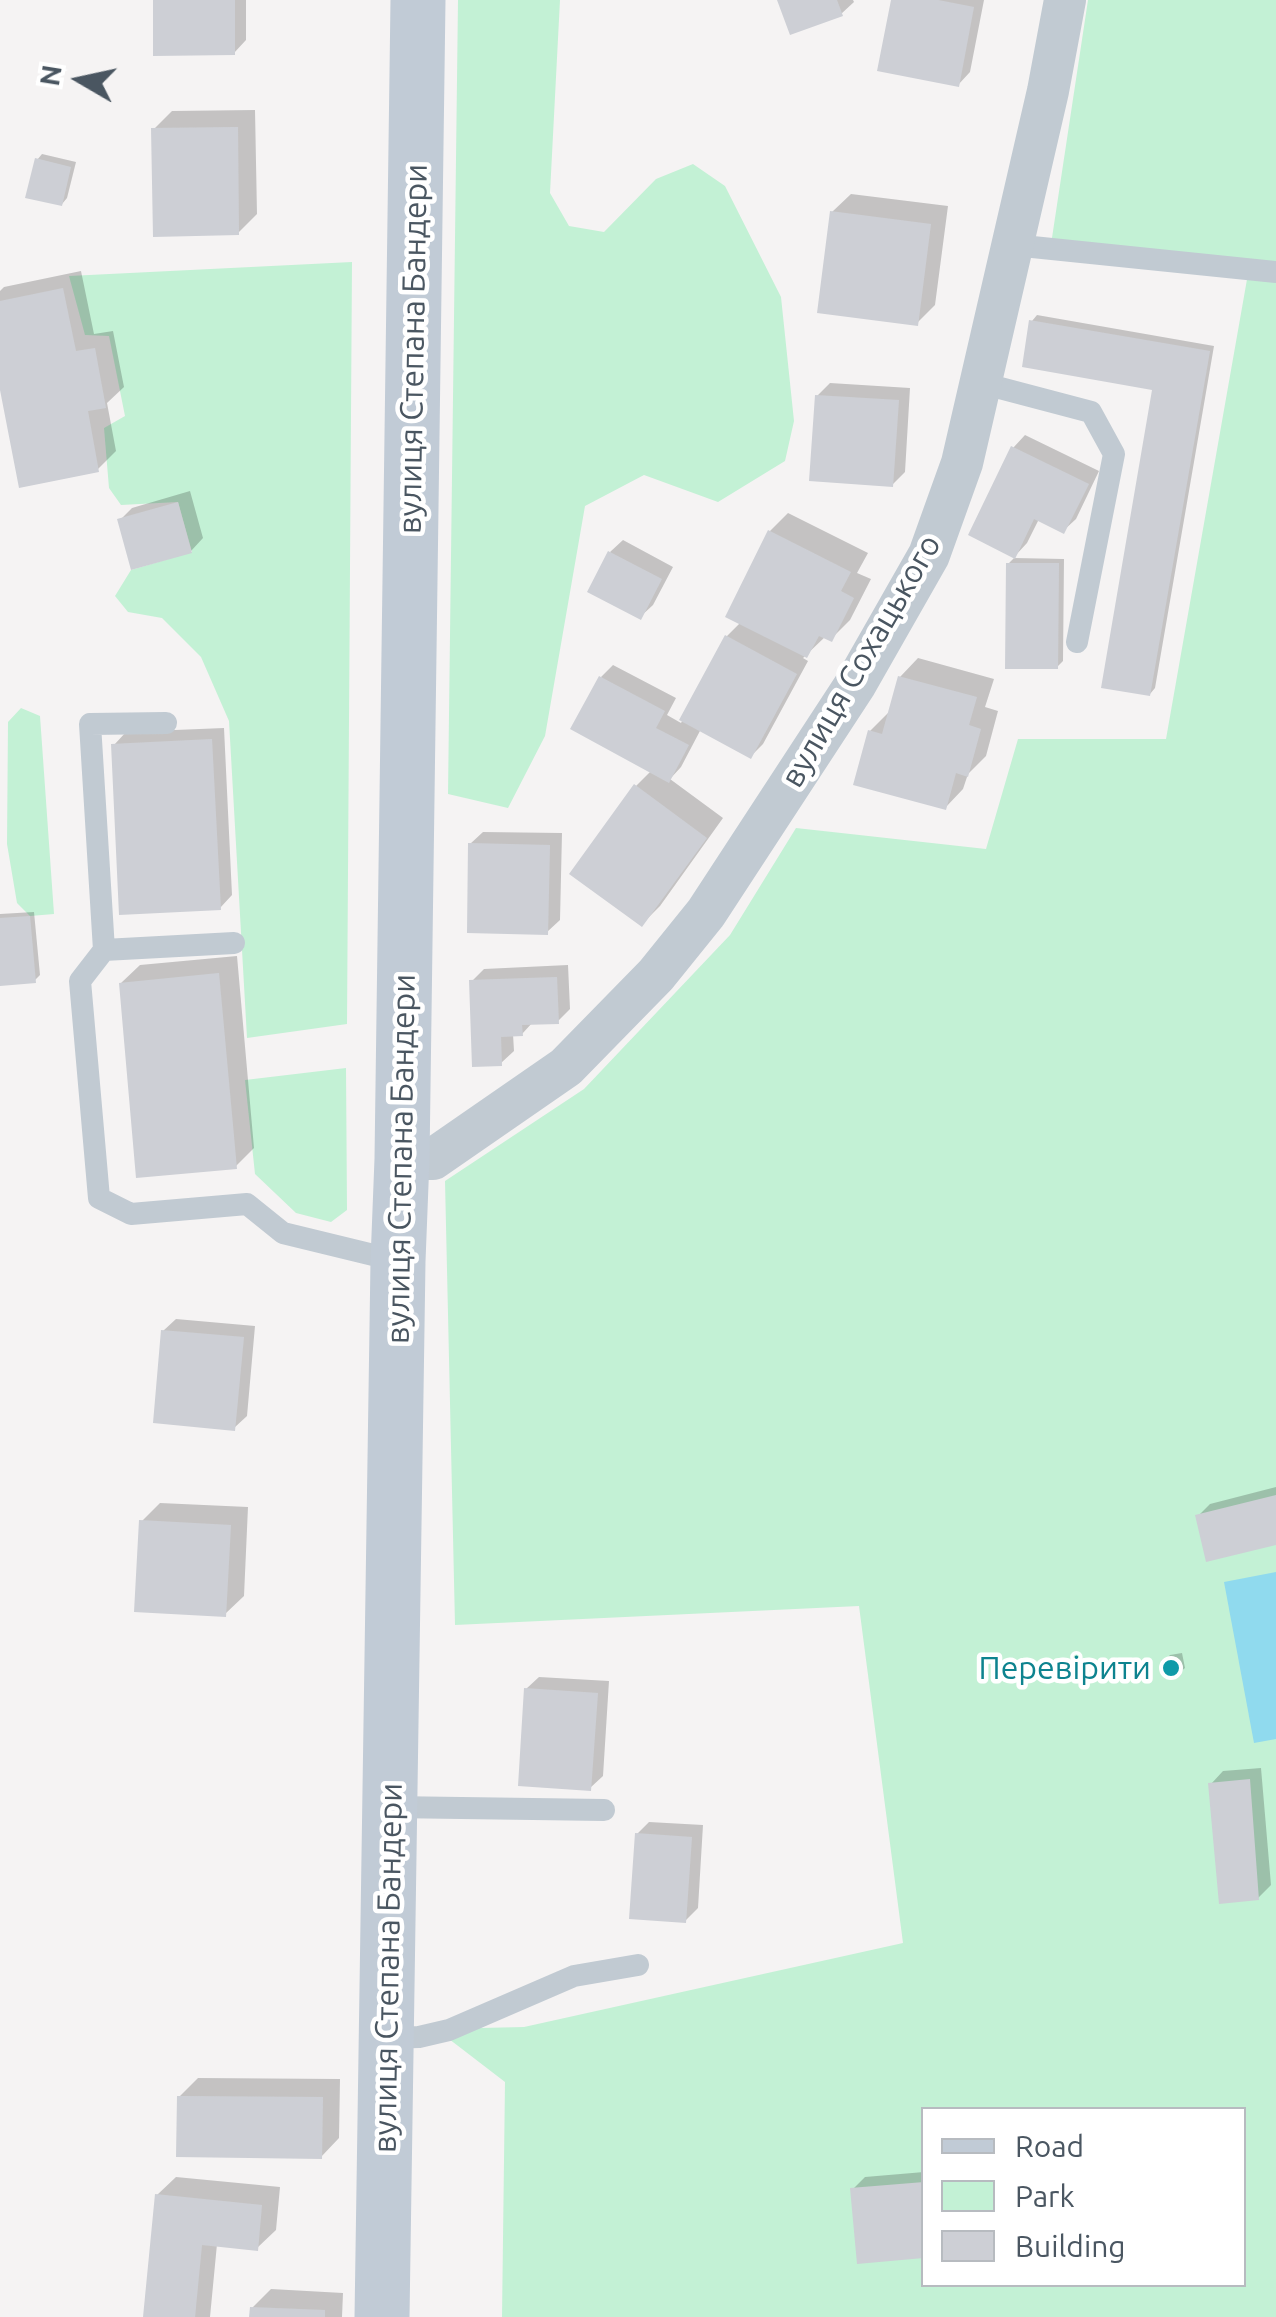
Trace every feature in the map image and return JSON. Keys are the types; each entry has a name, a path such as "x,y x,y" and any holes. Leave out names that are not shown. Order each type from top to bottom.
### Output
{"main road":[{"name":"вулиця Степана Бандери","path":"382,2317 418,0"}],"street":[{"name":"вулиця Сохацького","path":"402,1159 433,1159 566,1067 656,975 706,913 855,685 929,555 962,463 1048,91 1065,0"}],"lane":[{"path":"1013,245 1276,272"},
{"path":"981,383 1091,412 1114,454 1076,642"},
{"path":"166,723 90,724 104,950 80,981 99,1198 131,1214 246,1204 283,1233 398,1261"},
{"path":"104,950 234,943"},
{"path":"390,1807 604,1810"},
{"path":"386,2038 419,2037 449,2030 574,1976 638,1965"}],"green space":[{"path":"458,0 560,0 550,193 569,226 604,232 656,179 693,164 725,186 781,297 794,421 785,461 718,502 644,475 585,506 545,736 508,808 448,794"},
{"path":"1088,0 1276,0 1276,2317 502,2317 505,2082 436,2029 524,2027 903,1943 859,1606 455,1625 445,1181 584,1089 730,935 796,828 986,849 1018,739 1166,739 1249,268 1050,251"},
{"path":"352,262 347,1024 247,1038 229,721 201,657 162,618 128,612 115,596 131,570 192,552 178,502 121,505 109,488 104,428 125,416 109,336 85,335 69,276"},
{"path":"21,708 40,716 54,914 30,916 17,903 7,844 8,722"},
{"path":"346,1068 347,1210 331,1222 296,1213 255,1174 245,1080"}],"water":[{"path":"1276,1572 1276,1739 1254,1743 1224,1582"}],"building":[{"path":"153,0 235,0 235,55 153,56"},
{"path":"777,0 837,0 843,16 790,35"},
{"path":"891,0 938,0 974,7 959,87 877,71"},
{"path":"238,127 239,235 153,237 151,128"},
{"path":"35,158 71,167 62,206 25,198"},
{"path":"830,211 931,224 918,326 817,313"},
{"path":"63,288 76,351 95,348 106,408 88,411 99,472 19,488 0,390 0,301"},
{"path":"1029,320 1210,351 1150,696 1101,688 1152,390 1022,367"},
{"path":"815,395 899,400 893,487 809,481"},
{"path":"1011,446 1089,484 1064,534 1034,519 1015,559 968,535"},
{"path":"178,502 192,553 131,570 117,519"},
{"path":"768,530 851,572 841,591 854,598 832,642 819,636 807,658 725,617"},
{"path":"608,551 662,579 641,620 587,592"},
{"path":"1006,563 1059,563 1058,669 1005,669"},
{"path":"725,635 797,674 751,759 679,720"},
{"path":"599,676 665,711 656,728 689,745 669,783 570,729"},
{"path":"898,676 977,697 969,725 981,729 968,777 956,773 946,810 853,785 868,730 882,734"},
{"path":"212,739 221,910 119,915 111,744"},
{"path":"634,784 707,838 642,927 569,874"},
{"path":"468,843 550,845 548,935 467,933"},
{"path":"30,916 36,983 0,986 0,918"},
{"path":"219,973 237,1169 136,1178 119,983"},
{"path":"557,977 559,1024 522,1025 523,1036 501,1037 502,1066 472,1067 469,980"},
{"path":"161,1330 244,1337 235,1431 153,1423"},
{"path":"1276,1495 1276,1545 1206,1562 1195,1515"},
{"path":"139,1520 231,1525 226,1617 134,1612"},
{"name":"Перевірити","path":"1177,1657 1181,1676 1165,1679 1161,1660"},
{"path":"524,1688 598,1693 591,1791 518,1786"},
{"path":"1250,1779 1259,1900 1219,1904 1208,1783"},
{"path":"635,1833 692,1837 686,1923 629,1919"},
{"path":"177,2096 323,2097 322,2159 176,2157"},
{"path":"921,2182 921,2258 857,2264 850,2188"},
{"path":"155,2194 262,2205 258,2251 202,2245 195,2317 143,2317"},
{"path":"250,2307 325,2310 325,2317 249,2317"}],"place":[{"name":"Перевірити","path":"1171,1668"}]}
